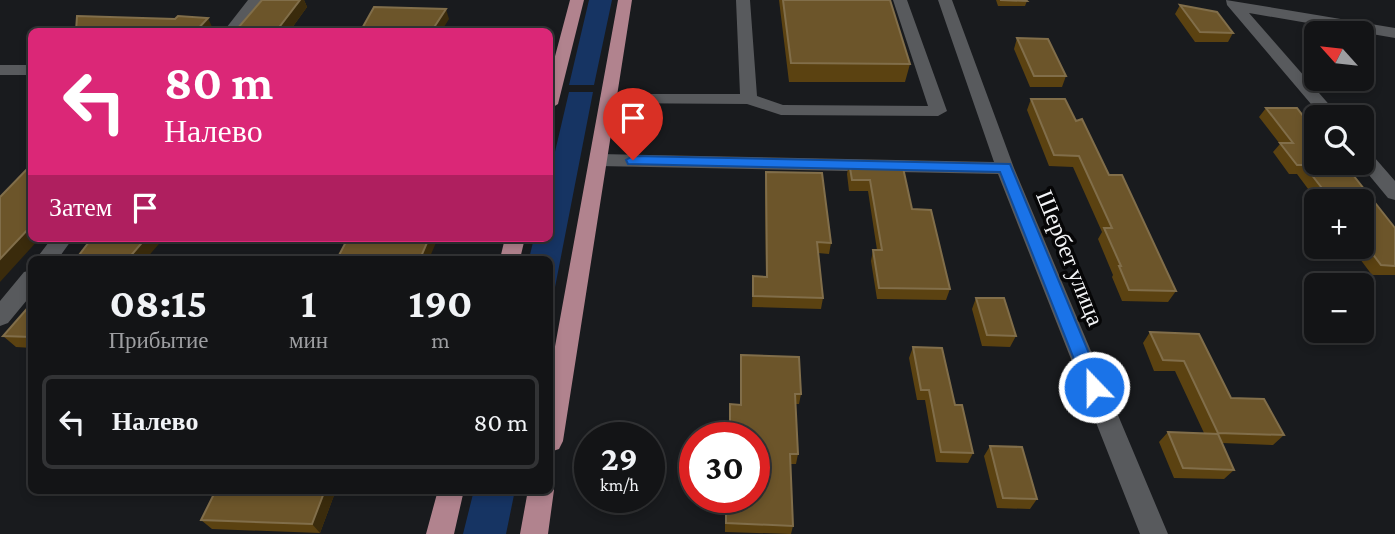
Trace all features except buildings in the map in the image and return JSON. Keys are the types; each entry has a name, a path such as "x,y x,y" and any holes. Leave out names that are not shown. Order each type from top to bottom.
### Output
{"main road":[{"path":"554,70 577,0"},
{"path":"553,423 625,0"},
{"path":"440,534 451,494"},
{"path":"534,534 540,494"}],"street":[{"path":"233,28 256,0"},
{"path":"743,0 749,99"},
{"path":"608,99 749,99 781,110 938,111 900,0"},
{"name":"Шербет улица","path":"945,0 1005,168 1154,534"},
{"path":"1233,3 1395,33"},
{"path":"1233,3 1321,105"},
{"path":"0,70 28,70"},
{"path":"598,160 1005,168"},
{"path":"1374,168 1395,193"},
{"path":"49,256 60,242"},
{"path":"0,317 28,283"}],"shaded area":[{"path":"589,0 612,0 594,85 569,85"},
{"path":"569,92 593,92 553,298 553,256 530,256 533,242 553,242 553,160"},
{"path":"473,494 514,494 506,534 463,534"}],"route":[{"path":"633,160 1005,168 1094,387"}]}
